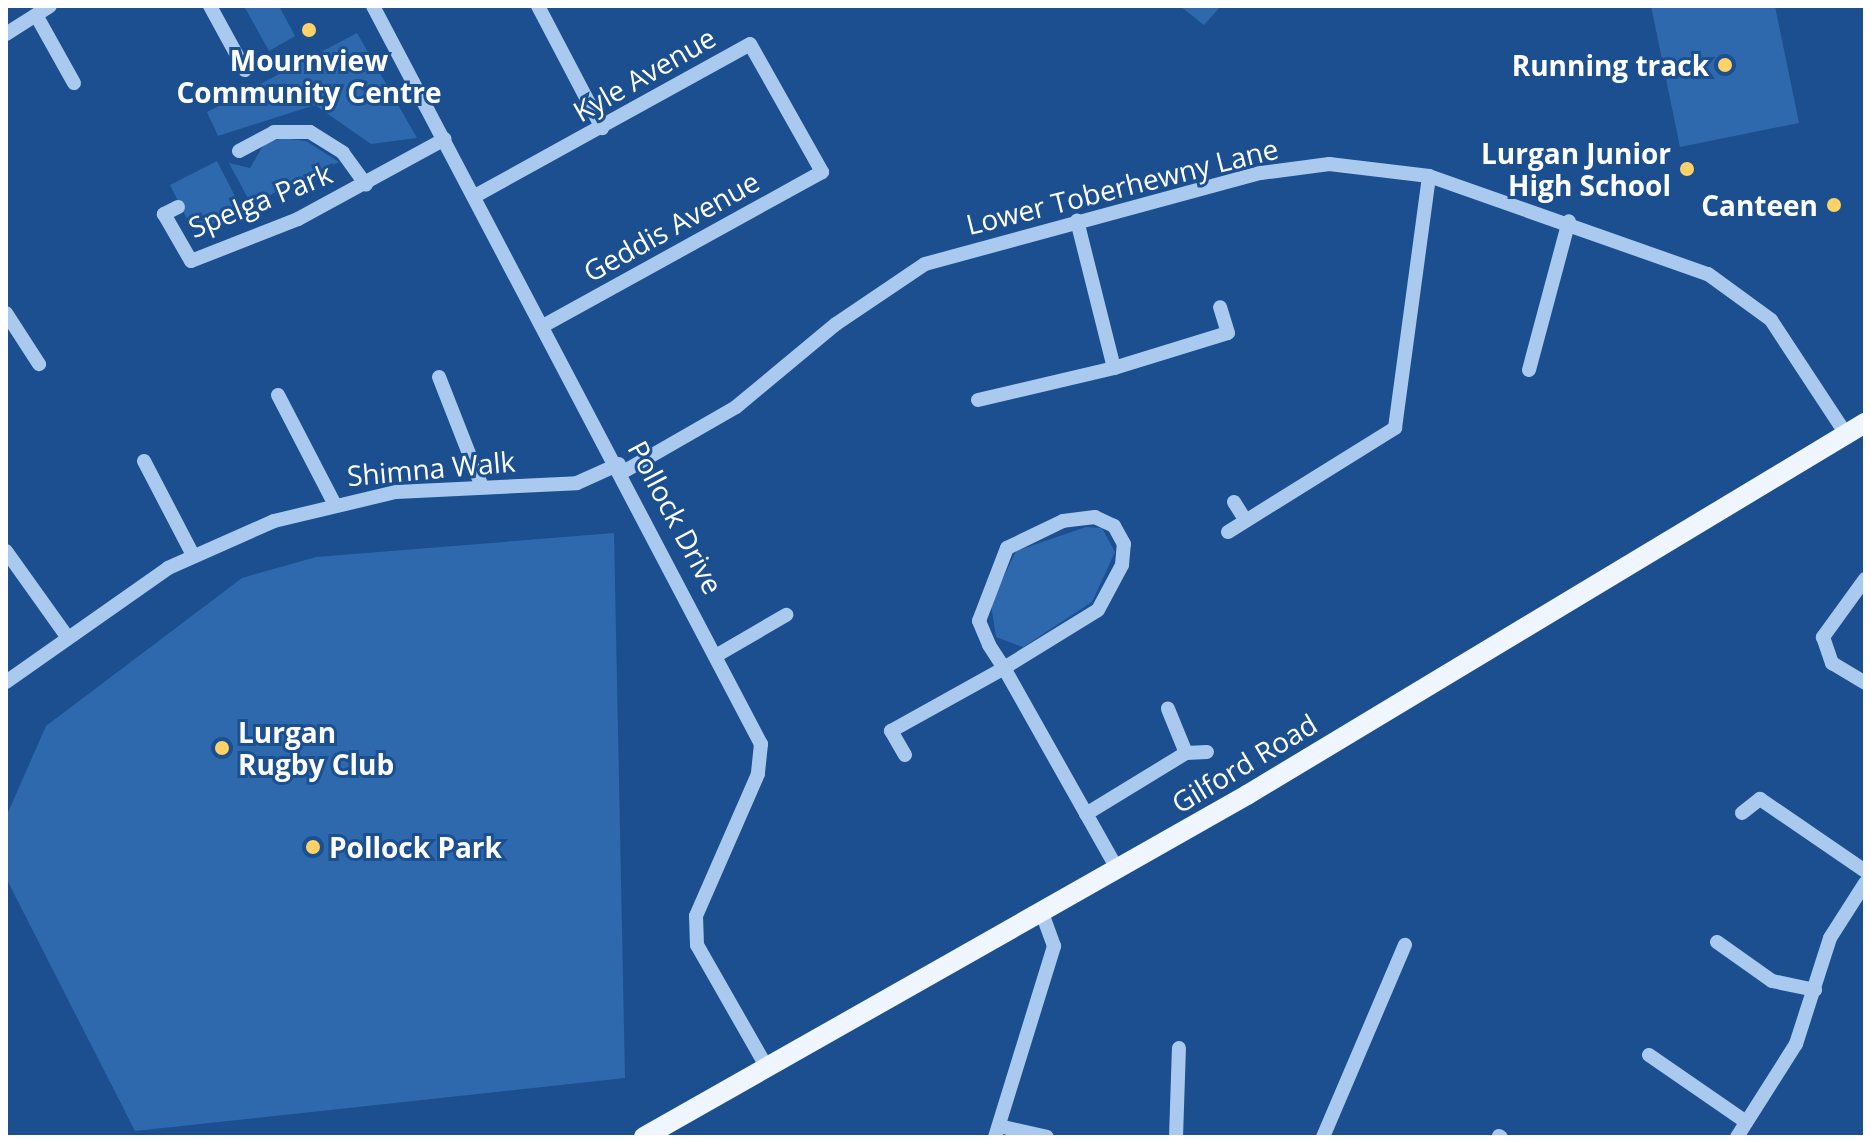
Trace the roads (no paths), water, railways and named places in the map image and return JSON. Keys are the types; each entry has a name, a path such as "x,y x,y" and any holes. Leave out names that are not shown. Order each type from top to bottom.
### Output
{"main road":[{"name":"Gilford Road","path":"644,1137 1118,870 1865,423"}],"street":[{"path":"6,34 50,6"},
{"path":"210,6 245,70"},
{"name":"Pollock Drive","path":"373,6 719,654 761,744 758,774 696,916 697,945 766,1066"},
{"path":"538,6 602,128"},
{"path":"36,15 74,83"},
{"name":"Kyle Avenue","path":"475,196 750,44 822,172"},
{"name":"Spelga Park","path":"239,151 274,132 310,132 343,153 366,185"},
{"name":"Spelga Park","path":"178,207 164,214 191,261 366,185 445,139"},
{"name":"Lower Toberhewny Lane","path":"621,468 736,407 906,273 1077,221 1286,169 1329,164 1429,176 1569,221 1739,292 1795,352 1846,434"},
{"name":"Geddis Avenue","path":"545,325 822,172"},
{"path":"1228,532 1395,428 1429,176"},
{"path":"1077,221 1114,368"},
{"path":"1529,370 1569,221"},
{"path":"978,400 1114,368 1228,333 1220,307"},
{"path":"6,313 39,364"},
{"path":"439,377 481,484"},
{"path":"278,395 334,503"},
{"path":"144,461 193,555"},
{"name":"Shimna Walk","path":"6,682 66,635 193,555 334,503 481,484 577,483 621,468"},
{"path":"1234,502 1246,521"},
{"path":"905,755 891,731 1004,668 1098,610 1122,565 1124,544 1114,526 1095,517 1063,521 1007,548 979,621 1004,668 1118,870"},
{"path":"6,551 66,635"},
{"path":"1865,579 1823,637 1832,663 1865,683"},
{"path":"719,654 786,615"},
{"path":"1168,709 1186,753"},
{"path":"1086,814 1186,753 1207,752"},
{"path":"1742,813 1760,799 1865,871"},
{"path":"1737,1137 1796,1044 1830,938 1865,883"},
{"path":"1041,911 1054,946 997,1131 1047,1137"},
{"path":"1717,942 1772,981 1815,990"},
{"path":"1323,1137 1405,945"},
{"path":"1176,1137 1179,1048"},
{"path":"1649,1055 1746,1122"}],"place":[{"name":"Mournview Community Centre","path":"309,30"},
{"name":"Running track","path":"1725,65"},
{"name":"Lurgan Junior High School","path":"1687,169"},
{"name":"Canteen","path":"1834,205"},
{"name":"Lurgan Rugby Club","path":"222,748"},
{"name":"Pollock Park","path":"313,847"}]}
